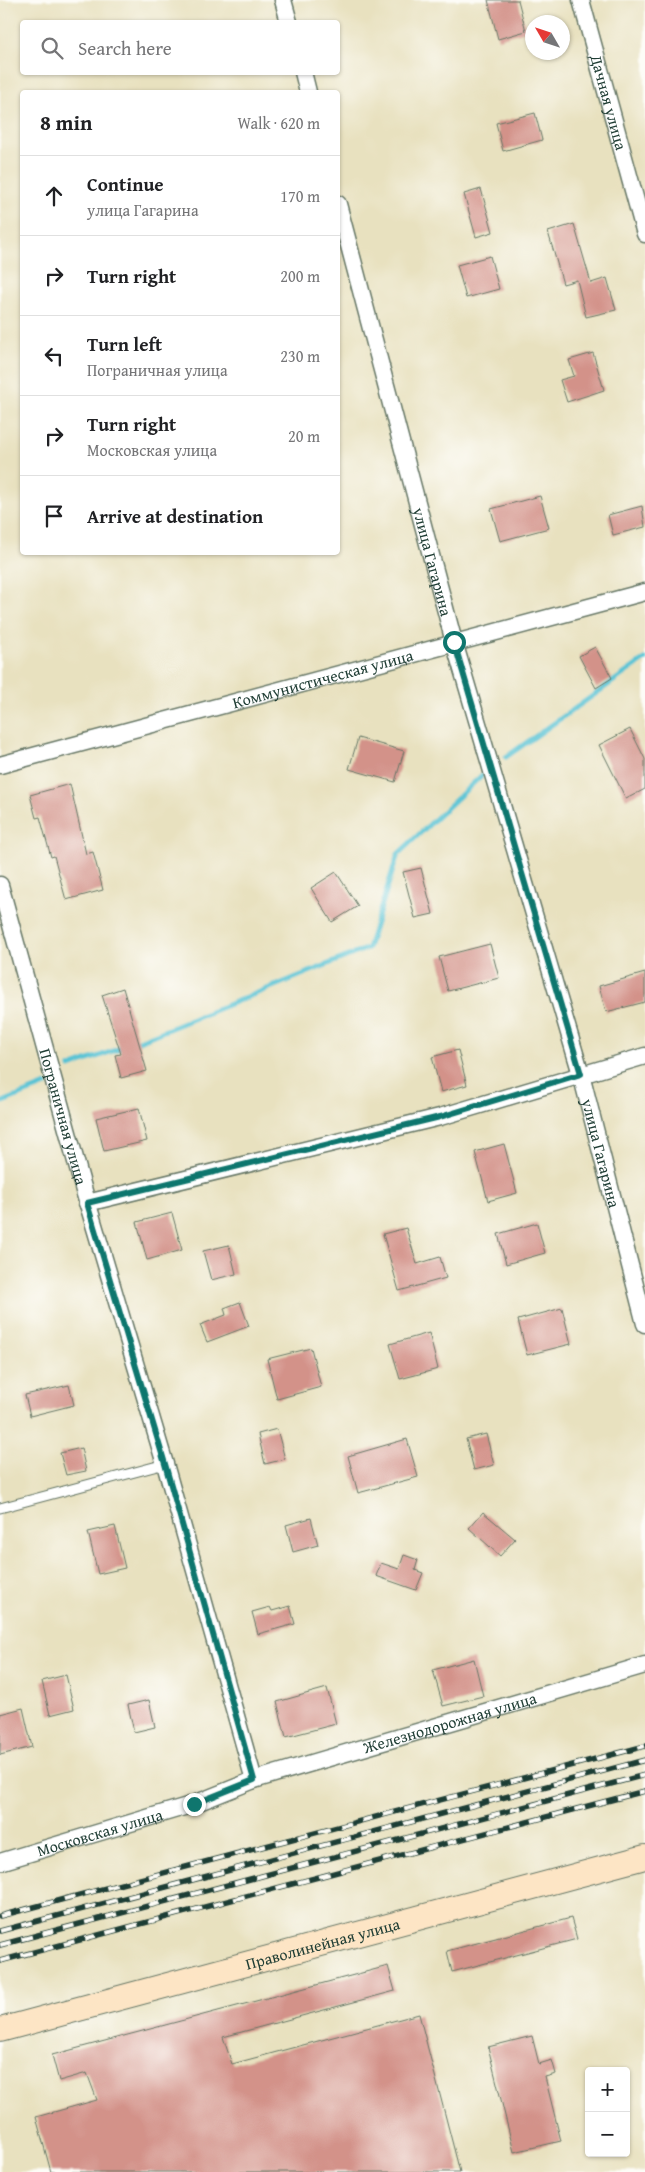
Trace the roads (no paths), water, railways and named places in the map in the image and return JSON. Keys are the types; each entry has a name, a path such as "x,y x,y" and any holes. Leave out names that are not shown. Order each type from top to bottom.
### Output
{"main road":[{"name":"Праволинейная улица","path":"0,2030 645,1857"}],"street":[{"path":"283,0 288,20"},
{"name":"Дачная улица","path":"581,0 645,234"},
{"path":"303,75 307,90"},
{"name":"улица Гагарина","path":"340,212 454,642 581,1074 645,1324"},
{"name":"Коммунистическая улица","path":"0,765 645,592"},
{"name":"Пограничная улица","path":"0,885 87,1203 165,1464 254,1780"},
{"path":"87,1203 440,1117 645,1056"},
{"name":"Железнодорожная улица","path":"254,1780 645,1665"},
{"name":"Московская улица","path":"0,1862 194,1804 254,1780"}],"lane":[{"path":"0,1508 165,1464"}],"waterway":[{"path":"506,757 645,659"},
{"path":"134,1043 368,948 398,854 482,775"},
{"path":"70,1067 126,1046"},
{"path":"0,1103 46,1085"}],"railway":[{"path":"0,1916 645,1746"},
{"path":"0,1931 645,1760"},
{"path":"0,1945 645,1775"},
{"path":"0,1961 645,1791"}]}
